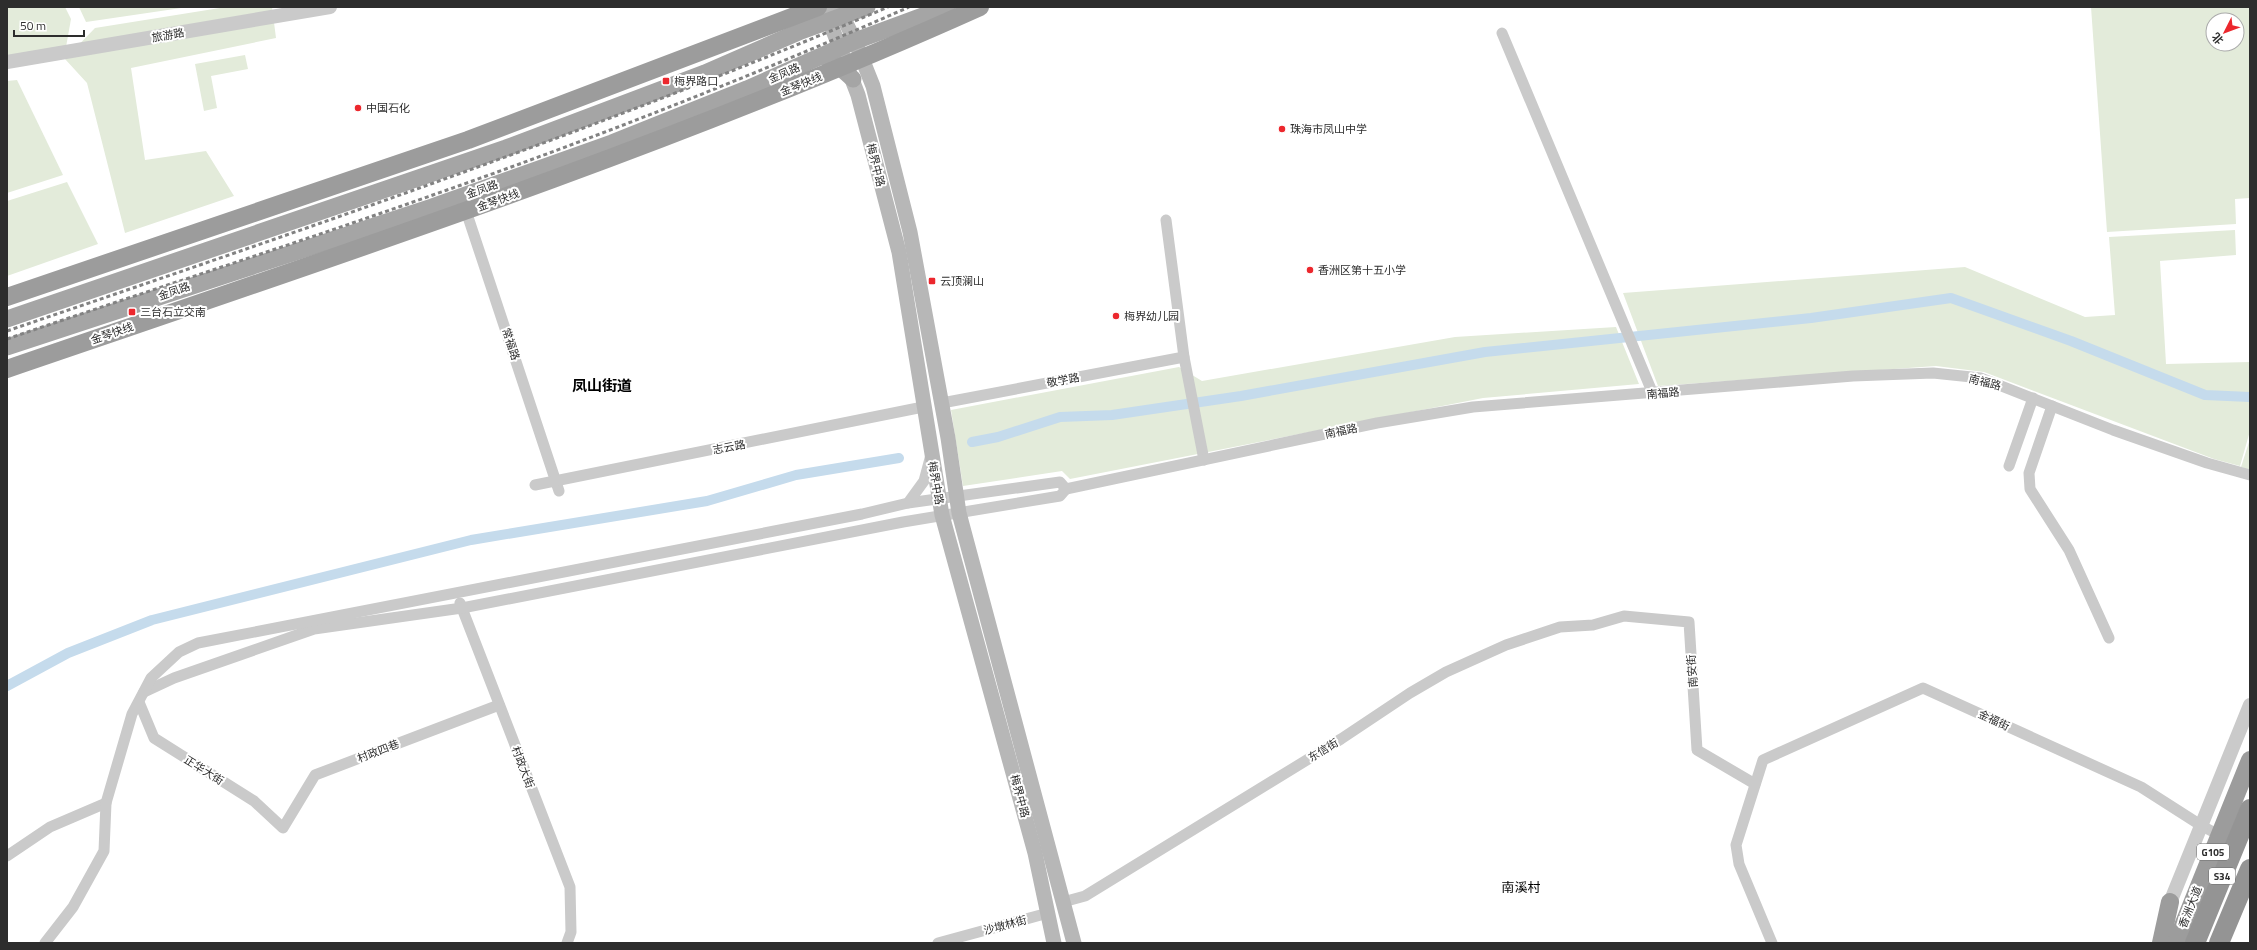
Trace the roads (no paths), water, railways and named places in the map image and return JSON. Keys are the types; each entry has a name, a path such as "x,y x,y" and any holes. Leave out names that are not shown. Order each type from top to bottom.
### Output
{"highway":[{"name":"金琴快线","path":"7,369 492,202 872,56 980,7"},
{"path":"7,297 468,140 830,12"},
{"name":"香洲大道","path":"2176,943 2250,760"},
{"name":"S34","path":"2195,943 2250,809"},
{"name":"G105","path":"2200,943 2250,824"},
{"name":"S34","path":"2219,943 2250,869"},
{"path":"2161,943 2170,902"}],"main road":[{"path":"801,31 812,20 815,7"},
{"path":"7,318 506,148 705,73 801,31 830,12 867,7"},
{"name":"金凤路","path":"7,347 461,197 612,143 747,89 855,41 947,7"},
{"name":"梅界中路","path":"830,12 855,41 873,86 910,232 942,404 959,513 1074,943"},
{"name":"梅界中路","path":"830,12 839,48 853,79 899,252 923,407 942,515 1035,853 1054,943"},
{"path":"815,59 833,61 853,79"}],"street":[{"name":"旅游路","path":"7,62 330,7"},
{"path":"1502,33 1653,394"},
{"name":"常福路","path":"461,197 558,486"},
{"path":"1166,220 1184,357 1204,460"},
{"name":"敬学路","path":"942,404 1184,357"},
{"path":"918,376 936,372"},
{"name":"南福路","path":"1066,489 1377,423 1473,407 1653,394 1853,376 1933,373 1981,378 2052,406 2207,463 2250,475"},
{"path":"2009,466 2033,398"},
{"path":"2052,406 2028,473 2030,489 2069,550 2110,638"},
{"name":"志云路","path":"535,486 558,486 923,407"},
{"path":"908,503 924,481 931,455"},
{"path":"45,943 73,907 104,851 106,803 132,714 151,678 179,652 198,643 854,515 908,503 957,495 1060,482 1066,489 1060,496 942,515 462,608 314,629 174,678 144,692"},
{"name":"村政大街","path":"456,593 570,887 571,932 566,943"},
{"name":"南安街","path":"1593,625 1624,616 1689,622 1697,750 1755,784"},
{"name":"东信街","path":"1063,902 1085,896 1342,739 1410,693 1446,672 1506,645 1560,627 1593,625"},
{"name":"金福街","path":"1755,784 1763,760 1923,688 2141,787 2202,826 2219,835"},
{"name":"正华大街","path":"139,702 154,738 254,801 283,828"},
{"name":"村政四巷","path":"283,828 315,775 499,705"},
{"path":"2153,943 2202,826 2250,705"},
{"path":"1755,784 1736,845 1739,864 1772,943"},
{"path":"7,856 50,827 106,803"},
{"name":"沙墩林街","path":"938,943 1048,913"}],"waterway":[{"path":"972,442 998,437 1060,417 1112,415 1241,396 1485,352 1811,318 1951,298 2071,341 2205,395 2250,397"},
{"path":"7,686 68,653 152,620 471,540 707,501 796,475 899,458"}],"railway":[{"path":"7,331 450,177 670,95 780,52 888,7"},
{"path":"7,339 337,228 564,148 680,103 909,7"}],"place":[{"name":"梅界路口","path":"666,81"},
{"name":"中国石化","path":"358,108"},
{"name":"珠海市凤山中学","path":"1282,129"},
{"name":"香洲区第十五小学","path":"1310,270"},
{"name":"云顶澜山","path":"932,281"},
{"name":"三台石立交南","path":"132,312"},
{"name":"梅界幼儿园","path":"1116,316"}],"district":[{"name":"凤山街道","path":"602,385"},
{"name":"南溪村","path":"1521,887"}]}
